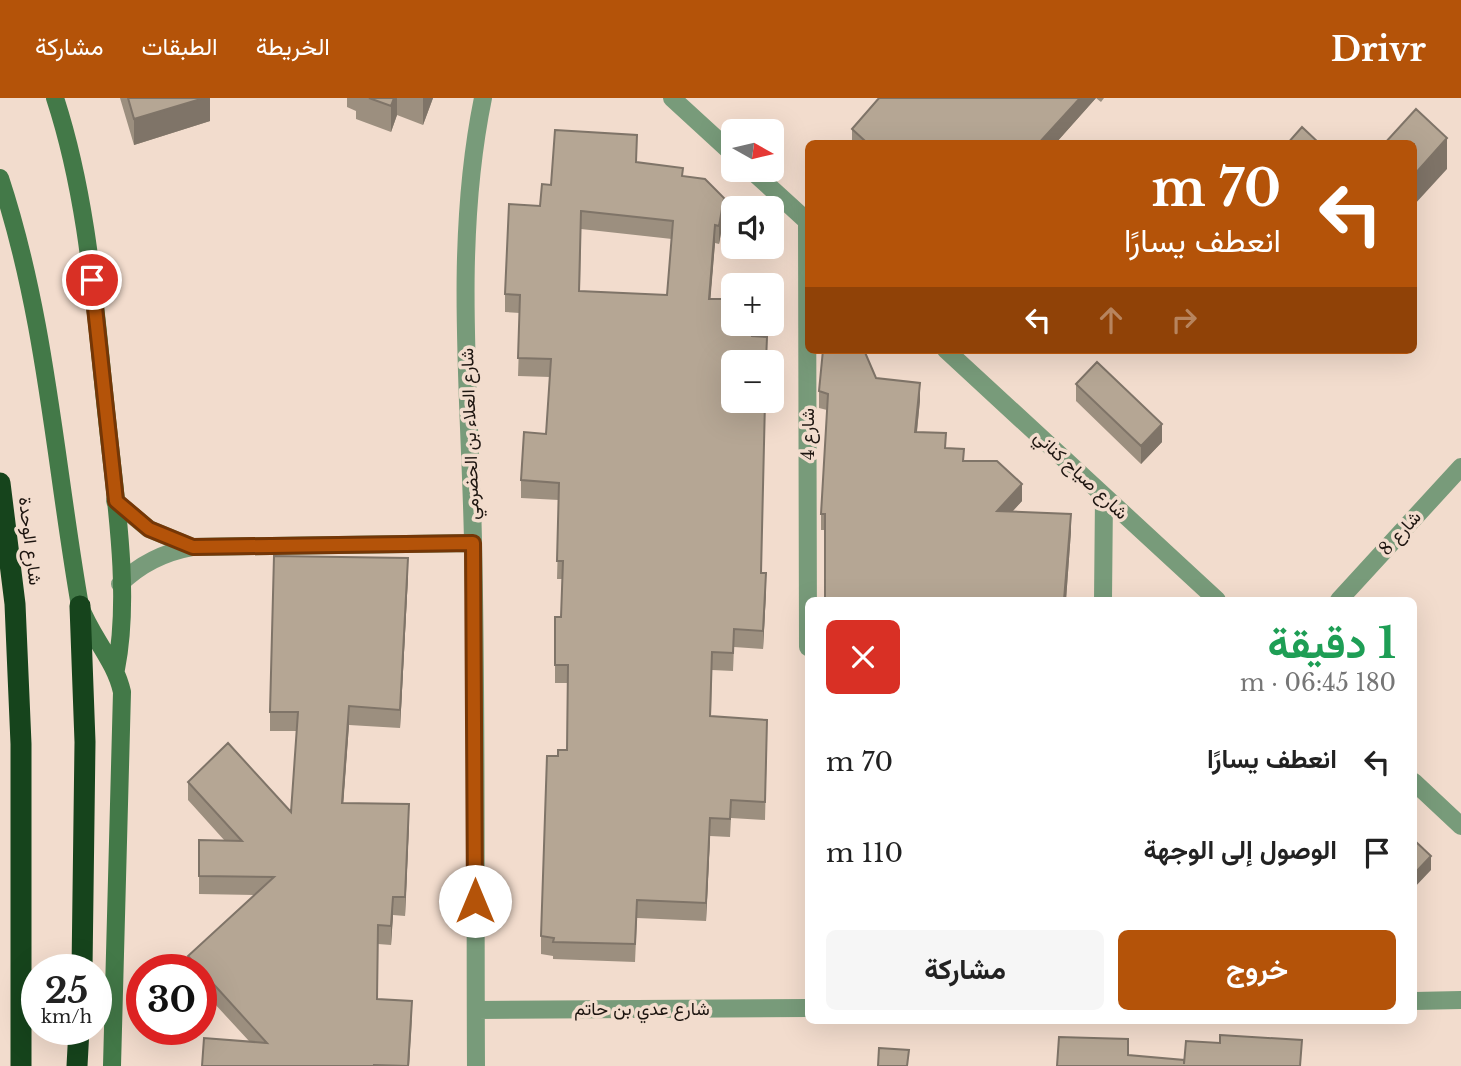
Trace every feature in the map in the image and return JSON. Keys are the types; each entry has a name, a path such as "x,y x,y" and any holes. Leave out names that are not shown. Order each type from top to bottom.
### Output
{"highway":[{"name":"شارع الوحدة","path":"0,483 15,604 22,744 21,1066"},
{"path":"80,606 85,755 82,954"},
{"path":"77,1066 78,1045"}],"street":[{"path":"55,98 81,203 90,255 116,501 122,628 116,669 123,703 112,1066"},
{"name":"شارع العلاء بن الحضرمي","path":"476,1066 473,543 465,257 466,205 483,98"},
{"path":"672,98 721,143"},
{"path":"0,178 25,268 43,352 80,606 89,629 116,669"},
{"path":"764,182 805,218"},
{"name":"شارع 4","path":"808,354 808,597"},
{"name":"شارع صياح كناني","path":"950,354 1214,597"},
{"name":"شارع 8","path":"1342,597 1461,467"},
{"path":"1103,597 1104,496"},
{"path":"116,501 149,529 193,547"},
{"path":"120,584 145,564 176,550 193,547 473,543"},
{"path":"1417,784 1458,818"},
{"path":"1417,1001 1461,1000"},
{"name":"شارع عدي بن حاتم","path":"476,1010 805,1008"}],"building":[{"path":"128,98 204,98 134,119"},
{"path":"369,98 394,98 391,106"},
{"path":"879,98 1080,98 1042,140 864,140 852,129"},
{"path":"1416,109 1447,138 1417,172 1417,140 1388,140"},
{"path":"1302,127 1316,140 1291,140"},
{"path":"555,130 637,135 636,162 683,168 682,176 705,179 722,196 719,226 715,225 709,299 721,299 721,336 767,337 766,350 721,350 721,413 765,413 761,573 766,573 763,631 734,629 733,653 712,652 710,716 767,720 765,802 731,800 730,819 710,818 706,903 637,900 635,944 553,942 554,938 541,936 547,756 558,756 558,750 567,750 568,665 555,665 555,617 561,617 563,561 557,561 559,483 521,480 524,432 546,434 551,359 518,358 520,295 505,294 509,204 540,206 542,184 551,185","holes":["581,211 673,221 667,295 579,291"]},
{"path":"823,354 866,354 876,378 920,383 915,432 946,433 945,448 964,449 963,461 997,461 1022,484 997,511 1071,514 1064,597 825,597 825,514 821,514 828,394 819,391"},
{"path":"1097,362 1162,424 1141,446 1076,384"},
{"path":"274,556 408,558 400,710 349,706 342,803 409,804 405,897 393,897 391,926 378,925 377,999 412,1001 408,1066 202,1066 204,1045 217,1045 217,1039 267,1043 217,988 217,954 190,954 274,877 199,876 199,840 242,841 188,782 228,743 291,812 298,712 270,712"},
{"path":"1417,843 1431,856 1417,871"},
{"path":"1220,1035 1302,1040 1300,1066 1057,1066 1059,1037 1128,1039 1128,1055 1184,1060 1184,1064 1186,1041 1220,1043"},
{"path":"879,1048 909,1050 907,1066 878,1066"}],"route":[{"path":"92,280 116,501 130,516 170,540 193,547 473,543 475,901"}]}
